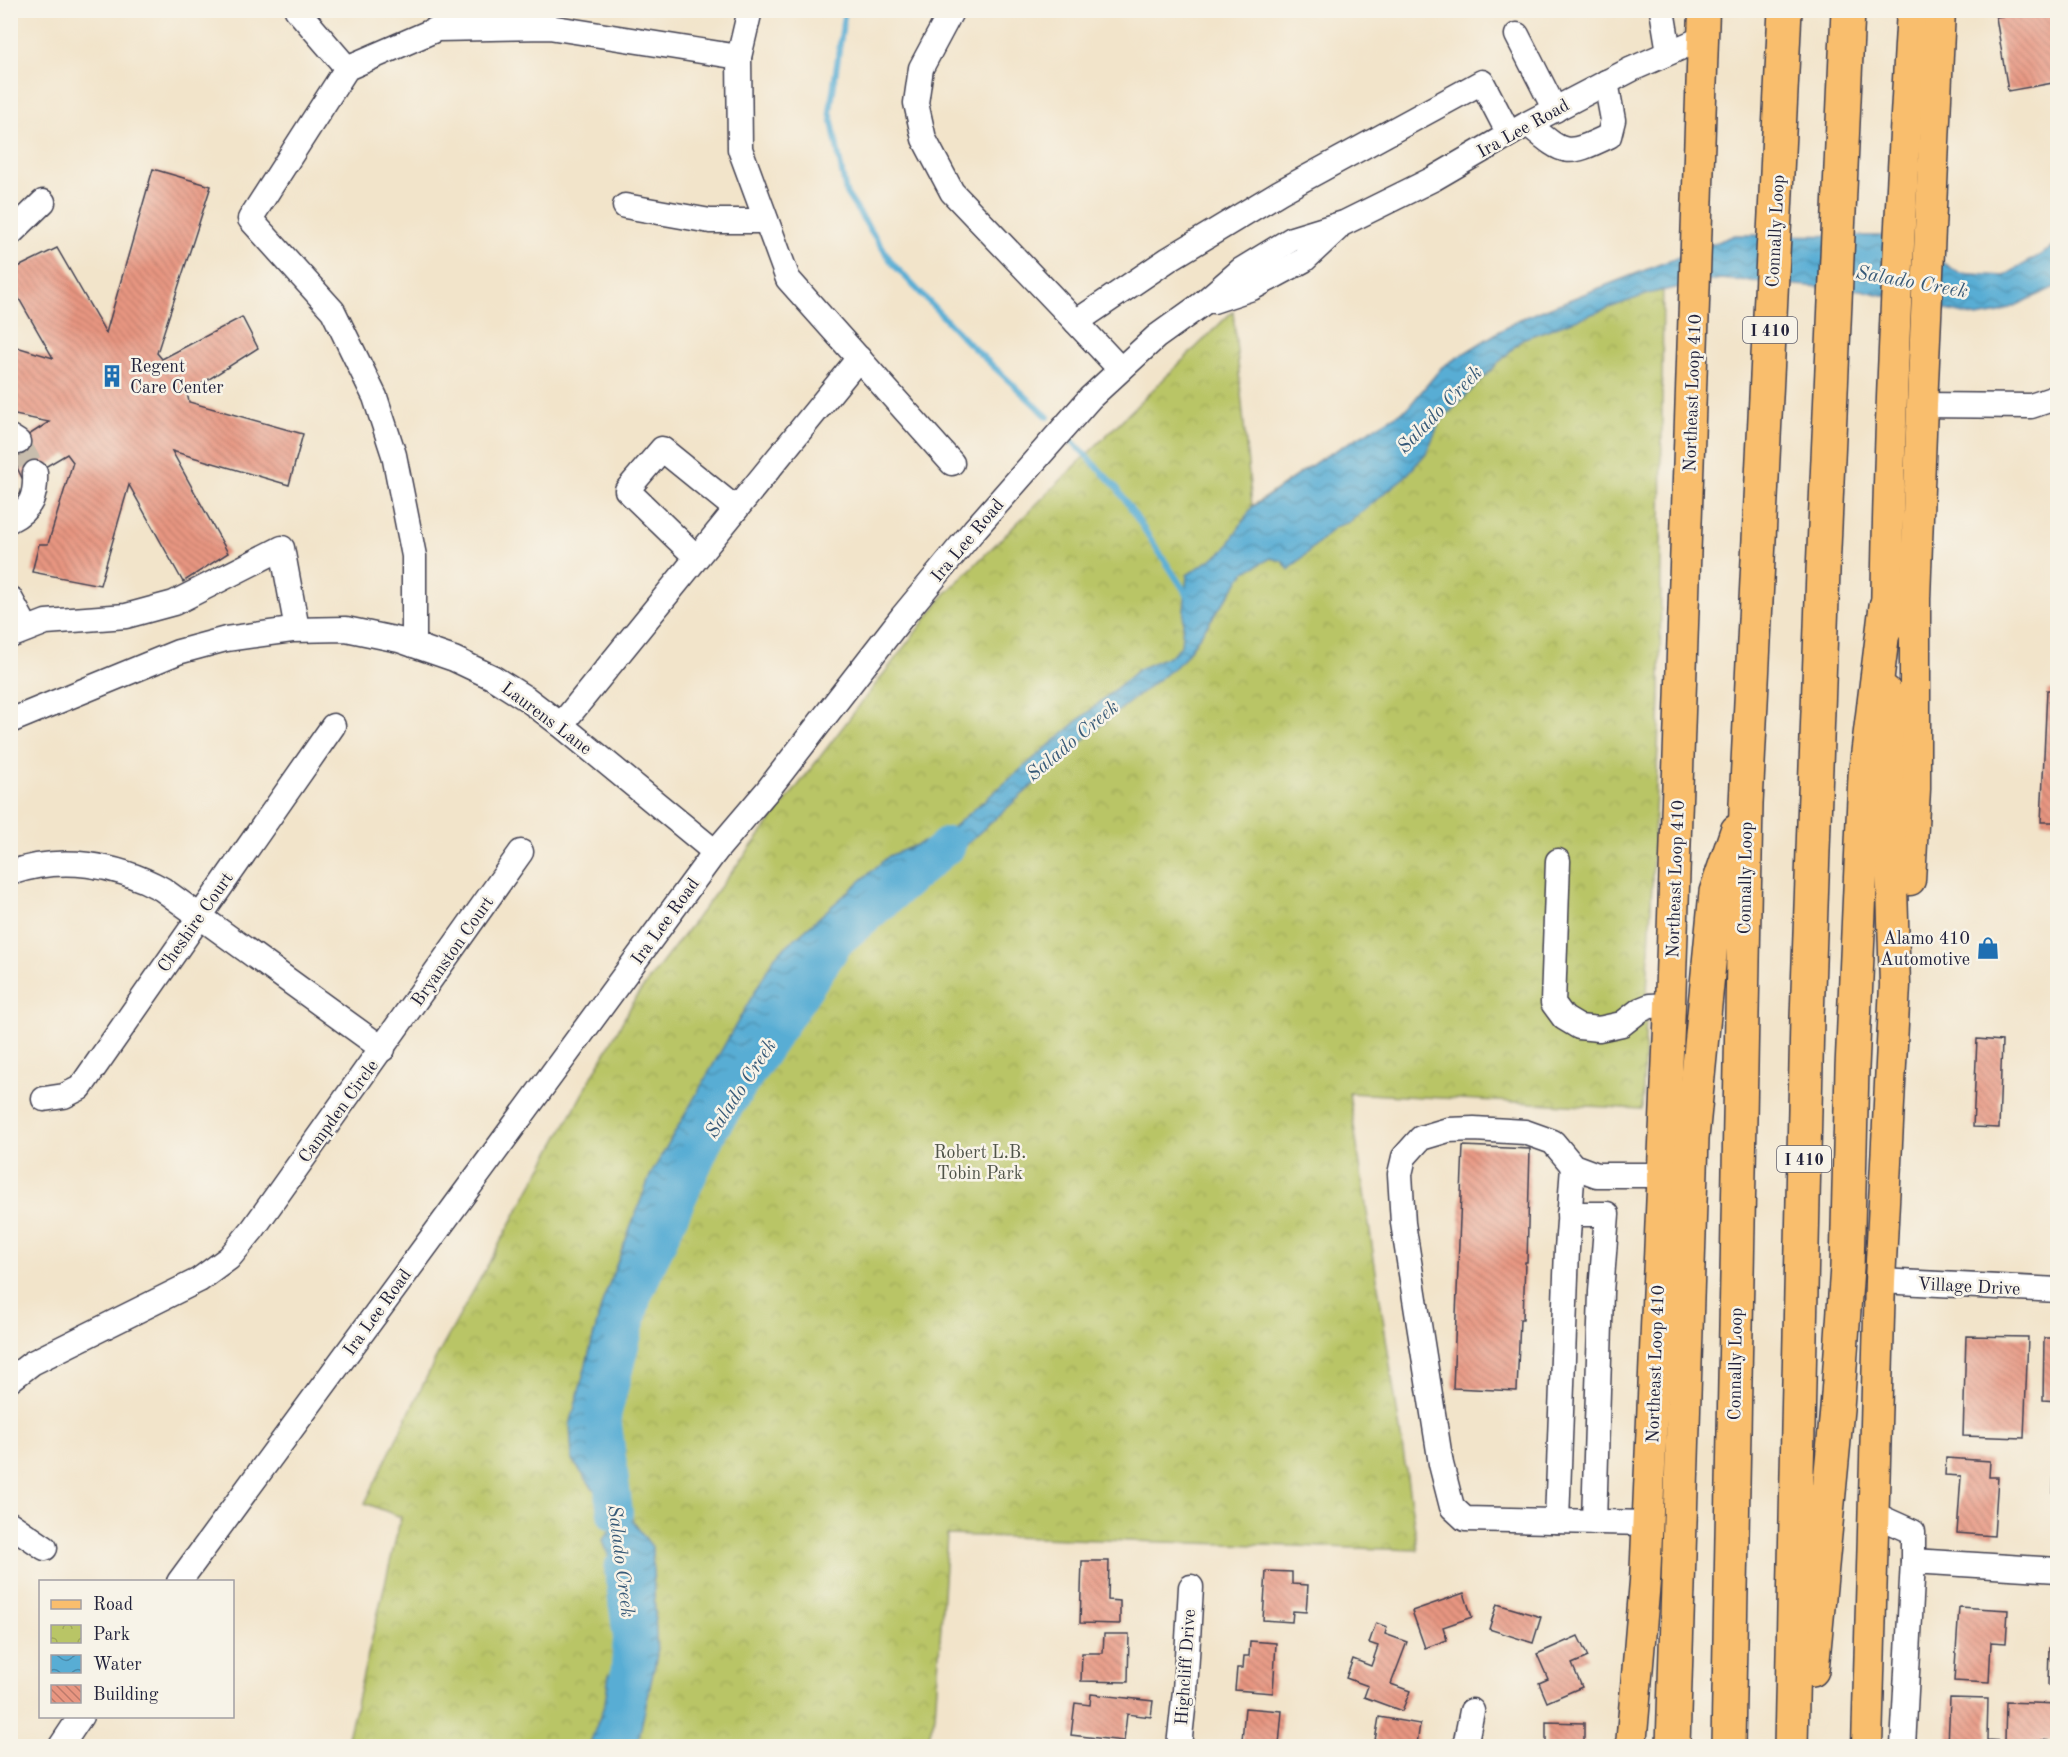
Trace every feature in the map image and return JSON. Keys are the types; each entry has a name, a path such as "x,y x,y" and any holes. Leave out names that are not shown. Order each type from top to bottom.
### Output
{"highway":[{"name":"Connally Loop","path":"1728,1746 1746,804 1785,10"},
{"name":"I 410","path":"1791,1746 1807,1018 1823,571 1848,10"},
{"path":"1802,1746 1824,1556 1848,1268 1852,1068 1865,776 1886,606"},
{"path":"1673,1746 1692,1138 1702,1015 1716,892 1746,804"},
{"path":"1656,1746 1680,1529"}],"main road":[{"path":"1891,1045 1910,896 1915,789 1916,598 1924,319 1940,10"},
{"path":"1867,1746 1880,1281 1895,985 1885,682 1887,543 1903,138 1912,15"},
{"name":"Northeast Loop 410","path":"1630,1746 1645,1581 1663,1175 1704,24"}],"street":[{"path":"297,10 347,68"},
{"path":"750,10 739,57 740,149 788,279 952,463"},
{"path":"952,10 921,68 916,103 924,139 952,192 1120,369"},
{"path":"1662,10 1669,52"},
{"path":"414,645 414,556 394,455 375,397 333,311 250,219 347,68 465,19 549,27 739,57"},
{"name":"Ira Lee Road","path":"180,1580 715,852 767,791 902,616 1090,398 1156,337 1202,304 1241,270 1292,239 1344,223 1433,179 1606,82 1669,52 1704,24"},
{"path":"1517,35 1555,110"},
{"path":"1076,322 1169,259 1280,192 1482,82 1519,129 1557,148 1580,150 1609,136 1613,120 1606,82"},
{"path":"10,234 43,202"},
{"path":"626,206 710,221 766,220"},
{"path":"561,725 859,358"},
{"path":"1922,405 2031,406 2058,396"},
{"path":"696,556 627,490 662,449 736,509"},
{"path":"10,520 28,506 36,492 35,473"},
{"path":"10,598 19,632 46,622 126,616 174,603 282,548 297,629"},
{"name":"Laurens Lane","path":"10,721 178,652 226,639 297,629 346,629 399,640 454,659 492,677 527,699 561,725 715,852"},
{"name":"Cheshire Court","path":"44,1099 64,1096 80,1088 198,916 333,726"},
{"name":"Bryanston Court","path":"383,1049 521,852"},
{"path":"1558,861 1553,1003 1564,1018 1579,1027 1599,1029 1622,1024 1640,1010 1650,1006 1670,1005"},
{"name":"Campden Circle","path":"10,873 24,868 75,863 111,868 146,880 162,889 383,1049 254,1228 229,1258 199,1280 32,1363 10,1380"},
{"path":"1648,1523 1465,1519 1452,1507 1441,1464 1421,1341 1403,1222 1400,1174 1404,1156 1421,1138 1448,1130 1474,1129 1525,1132 1553,1142 1572,1166 1597,1175 1663,1175"},
{"path":"1557,1521 1572,1166"},
{"path":"1569,1214 1607,1214 1601,1292 1594,1522"},
{"name":"Village Drive","path":"1880,1281 2058,1290"},
{"path":"1873,1514 1913,1532 1903,1746"},
{"path":"10,1524 45,1548"},
{"path":"1913,1561 2058,1570"},
{"name":"Highcliff Drive","path":"1179,1746 1185,1691 1191,1587"},
{"path":"1465,1746 1472,1711"},
{"path":"61,1746 80,1718"}],"green space":[{"name":"Robert L.B. Tobin Park","path":"1663,263 1660,700 1642,1109 1349,1093 1418,1550 947,1535 935,1716 926,1746 346,1746 401,1517 365,1503 435,1360 636,997 944,595 1233,311 1252,506 1321,459 1407,409 1442,367 1518,320"}],"water":[{"path":"1735,235 1904,236 1959,273 2004,276 2057,245 2057,286 2000,313 1977,317 1861,290 1720,279 1651,293 1522,339 1440,422 1426,453 1407,475 1349,522 1335,527 1289,570 1282,561 1271,558 1245,572 1182,661 1103,723 961,849 871,898 848,918 784,995 741,1067 725,1124 656,1231 638,1274 593,1421 597,1454 620,1476 630,1496 632,1520 652,1547 657,1655 637,1746 589,1746 605,1703 609,1674 618,1684 634,1632 603,1540 611,1529 599,1516 598,1495 572,1460 570,1425 603,1300 650,1176 775,956 889,856 946,833 1139,669 1171,655 1181,646 1187,575 1225,550 1252,507 1321,459 1407,409 1442,367 1518,320"}],"building":[{"path":"2037,10 2058,10 2058,82 2008,91 1996,17"},
{"name":"Regent Care Center","path":"153,169 211,186 157,353 162,359 242,317 258,348 187,393 189,402 303,434 289,485 172,451 228,553 183,582 129,485 100,585 32,572 39,544 48,544 73,462 67,454 23,480 10,453 10,447 49,422 10,414 10,345 53,358 10,283 10,271 57,248 106,333"},
{"path":"2047,690 2058,690 2058,822 2041,822"},
{"path":"1977,1039 2002,1041 1999,1128 1973,1127"},
{"path":"1463,1146 1530,1149 1527,1262 1525,1262 1523,1319 1520,1319 1517,1391 1453,1388"},
{"path":"1966,1336 2028,1337 2024,1438 1963,1436"},
{"path":"2044,1338 2058,1338 2058,1401 2043,1400"},
{"path":"1946,1458 1990,1461 1989,1477 1998,1477 1994,1536 1957,1533 1961,1476 1945,1475"},
{"path":"2054,1464 2058,1464 2058,1503 2053,1503"},
{"path":"1082,1561 1109,1561 1108,1600 1120,1601 1120,1624 1080,1623"},
{"path":"1266,1571 1292,1572 1292,1584 1308,1585 1306,1612 1293,1611 1292,1622 1263,1620"},
{"path":"1464,1593 1472,1617 1443,1627 1447,1640 1425,1648 1412,1611"},
{"path":"1497,1604 1541,1617 1533,1643 1489,1629"},
{"path":"1959,1607 2008,1610 2006,1643 1991,1642 1989,1683 1954,1681"},
{"path":"1376,1623 1387,1627 1385,1634 1407,1642 1391,1684 1410,1691 1402,1711 1364,1697 1368,1686 1346,1678 1353,1659 1371,1666 1378,1646 1369,1643"},
{"path":"1104,1634 1129,1634 1128,1682 1081,1681 1082,1653 1103,1653"},
{"path":"1578,1636 1588,1657 1572,1664 1582,1687 1547,1702 1539,1683 1548,1679 1537,1654"},
{"path":"1250,1641 1276,1643 1273,1693 1235,1690 1237,1668 1243,1668 1244,1656 1249,1656"},
{"path":"2049,1648 2058,1649 2058,1687 2048,1686"},
{"path":"1091,1694 1153,1701 1151,1717 1127,1714 1124,1741 1071,1735 1075,1703 1090,1705"},
{"path":"1950,1698 1988,1699 1987,1740 2005,1741 2006,1702 2058,1704 2058,1746 2054,1746 2054,1741 2042,1740 2042,1746 1948,1746"},
{"path":"1245,1708 1282,1711 1279,1745 1231,1746 1231,1740 1242,1740"},
{"path":"1379,1717 1420,1724 1417,1744 1374,1746"},
{"path":"1546,1722 1584,1723 1584,1746 1546,1746"}],"waterway":[{"path":"845,10 830,111 846,193 893,264 967,342 1048,417"},
{"path":"1072,441 1117,488 1190,599"},
{"name":"Salado Creek","path":"615,1513 603,1416 634,1295 710,1129 837,940 948,845"},
{"name":"Salado Creek","path":"613,1746 626,1707 631,1638 622,1568"}],"tunnel":[{"path":"18,442 35,473"}],"place":[{"name":"Regent Care Center","path":"112,376"},
{"name":"Alamo 410 Automotive","path":"1988,948"}]}
